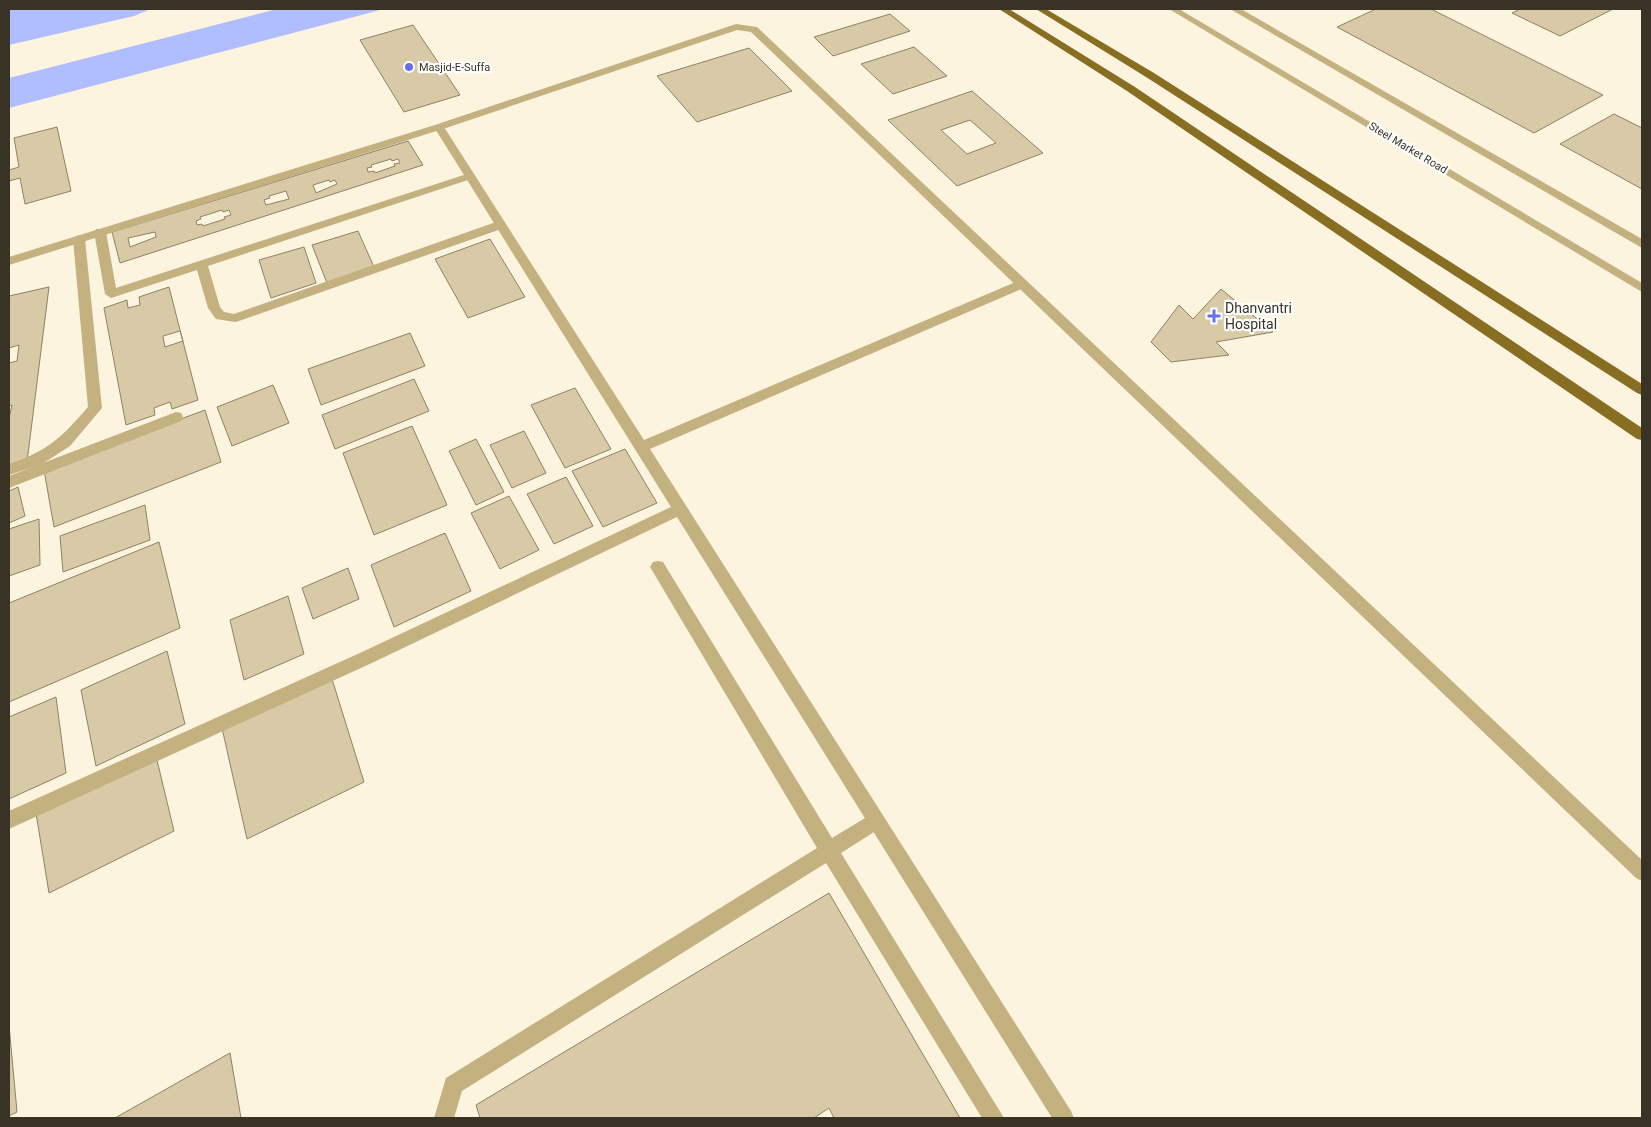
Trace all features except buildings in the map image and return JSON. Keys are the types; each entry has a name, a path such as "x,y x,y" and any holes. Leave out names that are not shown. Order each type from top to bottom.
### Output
{"highway":[{"path":"1003,9 1131,88 1642,435"},
{"path":"1040,9 1158,81 1642,390"}],"street":[{"name":"Steel Market Road","path":"1173,9 1642,288"},
{"path":"1235,9 1642,244"},
{"path":"9,261 438,127 736,27 754,28 1642,872"},
{"path":"438,127 1064,1118"},
{"path":"100,232 111,294 202,266 470,176"},
{"path":"202,266 214,308 220,316 235,318 500,225"},
{"path":"9,470 38,460 65,442 95,408 78,239"},
{"path":"641,447 1022,284"},
{"path":"9,482 176,417"},
{"path":"9,820 368,658 680,509"},
{"path":"658,567 829,851 994,1118"},
{"path":"444,1118 453,1085 876,821"}],"water":[{"path":"9,9 151,9 134,16 9,45"},
{"path":"277,9 384,9 9,108 9,78"}],"place":[{"name":"Masjid-E-Suffa","path":"409,67"},
{"name":"Dhanvantri Hospital","path":"1214,316"}]}
